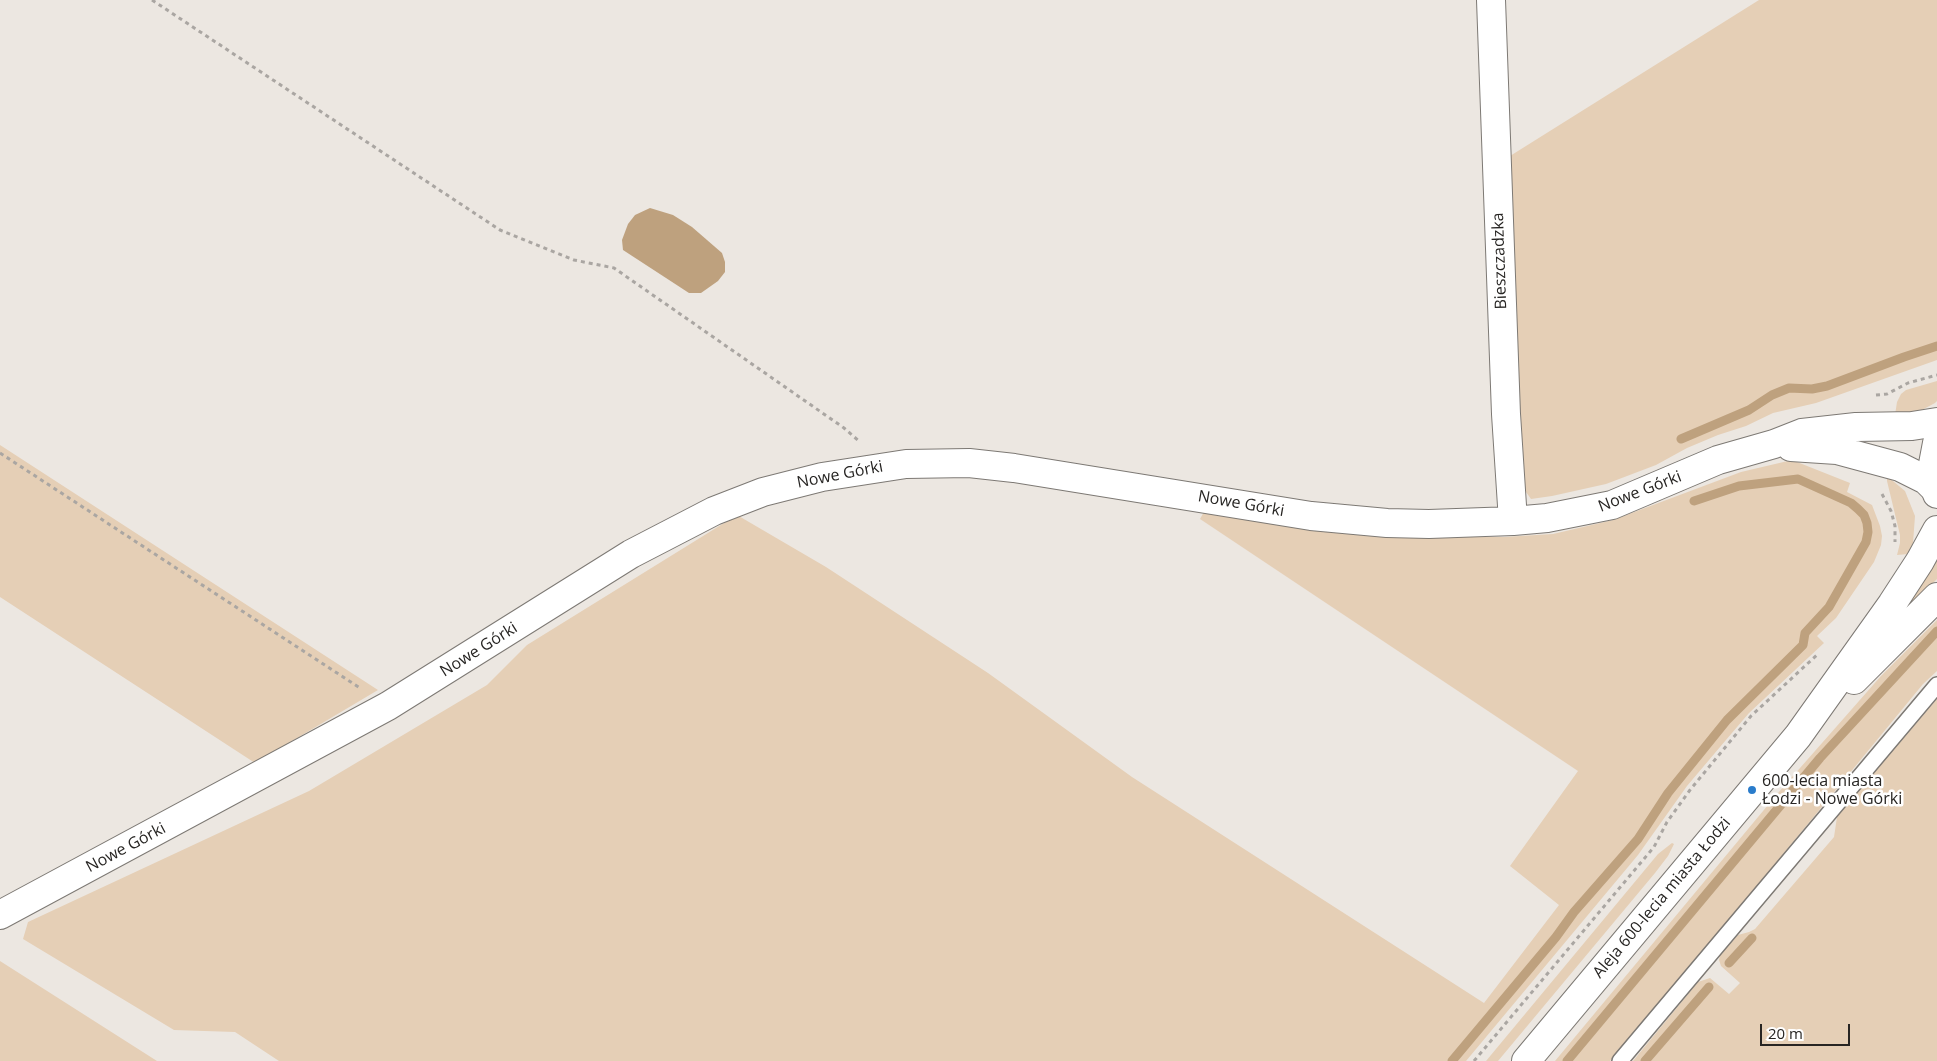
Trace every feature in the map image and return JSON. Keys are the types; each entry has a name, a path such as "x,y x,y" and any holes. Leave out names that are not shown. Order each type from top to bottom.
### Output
{"street":[{"name":"Bieszczadzka","path":"1491,0 1506,414 1513,521"},
{"name":"Nowe Górki","path":"0,915 388,706 632,554 714,511 763,492 822,476 887,466 969,463 1014,468 1330,518 1387,523 1429,524 1513,521 1547,518 1612,505 1718,460 1774,444 1802,433 1856,426 1890,428 1937,422"},
{"path":"1936,492 1933,464 1937,443"},
{"name":"Nowe Górki","path":"1774,444 1797,448 1836,450 1884,462 1913,472 1926,480 1936,492"},
{"name":"Aleja 600-lecia miasta Łodzi","path":"1526,1061 1798,736 1892,604 1920,561 1937,530"},
{"name":"Aleja 600-lecia miasta Łodzi","path":"1798,736 1937,597"}],"lane":[{"path":"1620,1061 1937,686"}],"path":[{"path":"152,0 500,230 574,260 614,268 844,428 887,466"},
{"path":"1887,394 1908,383 1937,375"},
{"path":"0,453 388,706"},
{"path":"1879,488 1895,526 1894,549"},
{"path":"1474,1061 1654,847 1667,822 1690,790 1751,716 1821,651"}],"shaded area":[{"path":"1759,0 1937,0 1937,360 1816,403 1773,413 1746,426 1687,448 1656,465 1606,484 1531,499 1521,485 1510,156"},
{"path":"650,208 673,215 692,227 722,253 725,262 725,272 718,281 701,293 689,293 623,250 622,240 628,224 635,215"},
{"path":"1937,381 1937,401 1935,403 1918,412 1895,415 1897,402 1901,394 1906,390"},
{"path":"0,445 378,690 255,763 0,597"},
{"path":"1792,460 1850,483 1847,492 1872,505 1882,536 1881,545 1874,562 1836,618 1817,636 1824,643 1749,713 1687,786 1638,855 1466,1061 279,1061 235,1032 174,1030 23,939 28,922 309,791 487,685 527,645 737,515 826,567 988,673 1132,777 1484,1003 1559,905 1510,866 1578,771 1200,519 1205,510 1393,537 1504,537 1553,534 1613,520 1741,472"},
{"path":"1887,476 1905,491 1915,516 1913,543 1908,554 1897,555 1900,535"},
{"path":"1937,557 1937,579 1907,609 1904,608"},
{"path":"1937,620 1937,671 1923,684 1610,1061 1555,1061 1778,793 1881,676"},
{"path":"1937,699 1937,1061 1633,1061 1698,982 1710,978 1729,994 1740,983 1721,966 1720,955 1738,935 1755,929 1834,837 1837,817 1843,808"},
{"path":"1672,843 1674,844 1668,856 1655,873 1498,1061 1486,1061 1658,854"},
{"path":"0,961 157,1061 0,1061"}],"waterway":[{"path":"1681,439 1749,410 1772,395 1789,388 1812,389 1827,386 1937,346"},
{"path":"1452,1061 1556,937 1574,912 1638,839 1668,793 1727,720 1803,645 1805,633 1829,607 1866,542 1867,523 1864,515 1858,509 1851,503 1798,479 1739,486 1694,501"},
{"path":"1567,1061 1820,758 1937,631"},
{"path":"1729,963 1752,938"},
{"path":"1645,1061 1709,987"}],"place":[{"name":"600-lecia miasta Łodzi - Nowe Górki","path":"1752,790"}]}
